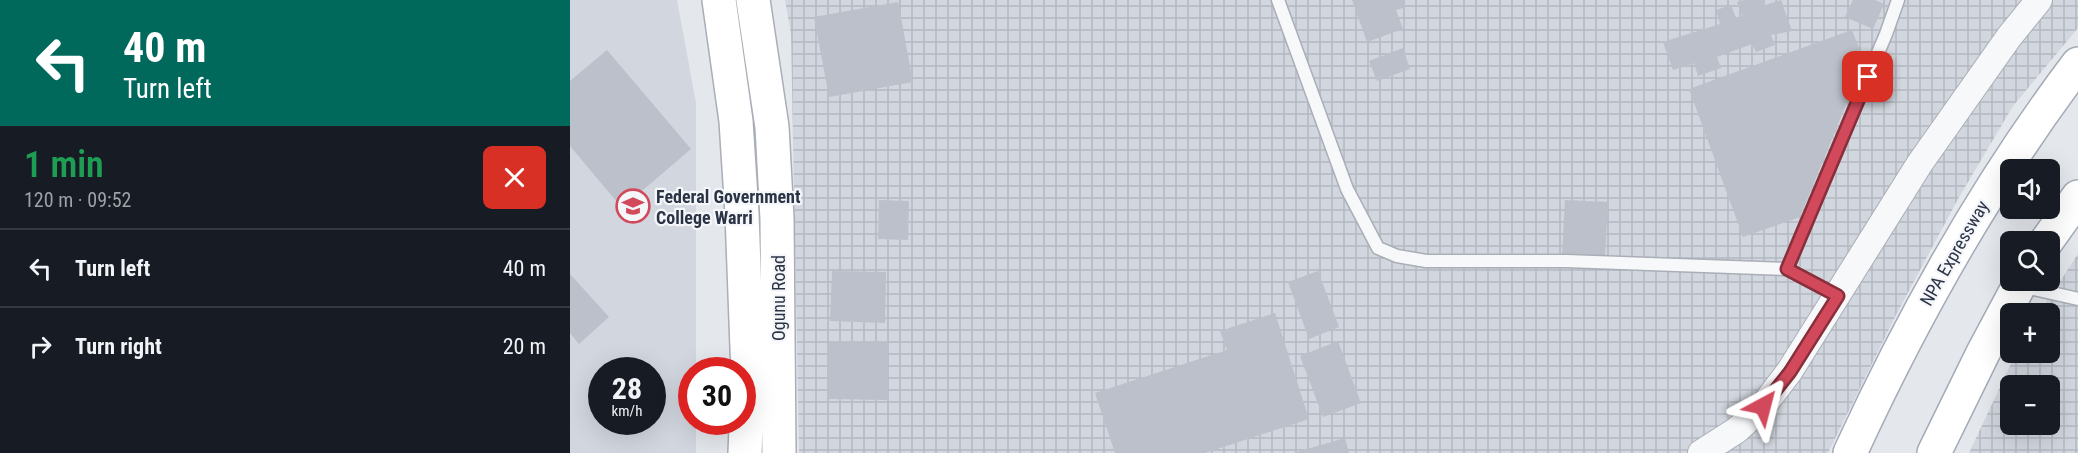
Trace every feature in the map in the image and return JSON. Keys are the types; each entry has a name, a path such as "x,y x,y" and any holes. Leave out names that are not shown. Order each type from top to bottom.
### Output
{"main road":[{"name":"Ogunu Road","path":"719,0 736,122 742,214 748,375 745,453"},
{"name":"Ogunu Road","path":"753,0 772,126 777,219 779,453"},
{"name":"NPA Expressway","path":"1850,453 1929,295 1981,206 2045,108 2078,64"},
{"path":"2054,231 2078,197"},
{"path":"1934,453 1983,353 2017,291"}],"street":[{"path":"1701,453 1737,430 1763,406 1790,372 1920,163 2009,37 2039,0"}],"lane":[{"path":"1278,0 1347,189 1378,248 1398,256 1426,261 1566,261 1787,269 1838,296"},
{"path":"1787,269 1886,34 1898,0"},
{"path":"2050,291 2078,299"}],"shaded area":[{"name":"Federal Government College Warri","path":"570,0 677,0 696,103 696,357 678,357 678,435 696,435 696,453 570,453"},
{"path":"785,0 2078,0 2078,28 2013,106 1958,199 1896,315 1828,453 799,453 791,34"},
{"path":"2078,254 2078,453 1969,453 2000,387 2000,435 2060,435 2060,375 2006,375 2011,363 2060,363 2060,303 2046,303 2054,291 2060,291 2060,281"}],"building":[{"path":"1352,0 1404,0 1406,7 1396,10 1403,29 1367,42"},
{"path":"1763,0 1765,5 1781,0 1792,31 1771,35 1775,45 1756,52 1752,44 1717,57 1721,68 1698,76 1694,63 1673,70 1663,42 1720,24 1716,10 1731,5 1736,18 1742,16 1737,2"},
{"path":"1853,0 1875,0 1884,4 1873,29 1845,17"},
{"path":"898,2 913,82 829,97 814,17"},
{"path":"1852,30 1864,61 1800,217 1743,237 1689,89"},
{"path":"1403,48 1410,69 1377,81 1369,61"},
{"path":"607,50 691,149 622,208 570,146 570,81"},
{"path":"879,200 909,201 908,240 878,239"},
{"path":"1565,200 1608,202 1605,257 1562,255"},
{"path":"832,271 886,272 885,323 830,321"},
{"path":"1318,271 1339,327 1309,339 1288,282"},
{"path":"570,274 609,317 579,344 570,333"},
{"path":"1275,313 1309,419 1205,453 1115,453 1095,393 1227,350 1220,331"},
{"path":"829,341 888,341 888,400 828,399"},
{"path":"1338,341 1361,403 1323,417 1300,356"},
{"path":"1345,438 1349,453 1297,453 1297,452"}],"place":[{"name":"Federal Government College Warri","path":"633,206"}],"route":[{"path":"1763,406 1790,372 1838,296 1787,269 1868,77"}]}
